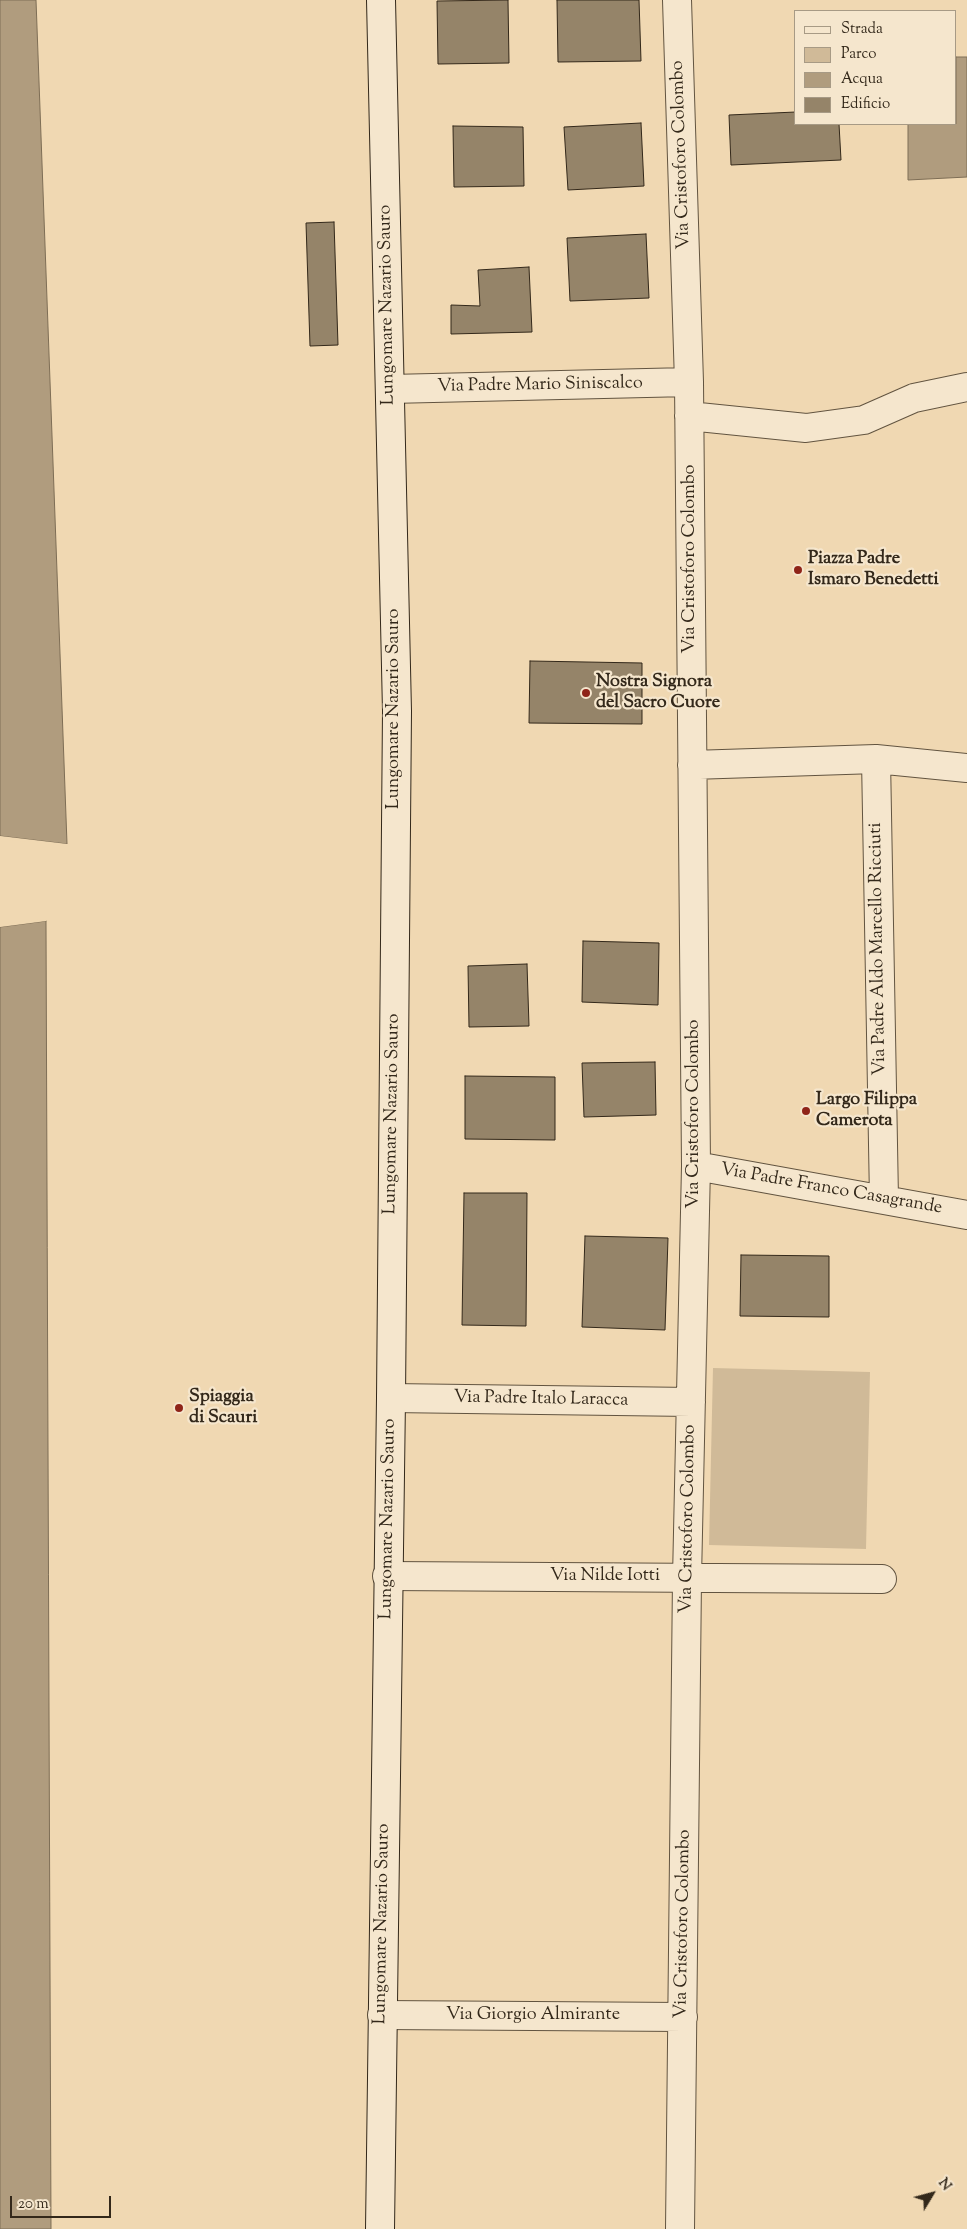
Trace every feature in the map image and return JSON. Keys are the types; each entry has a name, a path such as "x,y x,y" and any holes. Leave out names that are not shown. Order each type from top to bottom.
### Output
{"street":[{"name":"Lungomare Nazario Sauro","path":"380,2229 387,1576 391,1398 397,711 381,0"},
{"name":"Via Cristoforo Colombo","path":"678,0 690,382 696,1166 687,1578 680,2229"},
{"name":"Via Padre Mario Siniscalco","path":"390,389 690,382"},
{"path":"689,416 806,428 864,420 914,398 967,387"},
{"path":"692,765 876,759 967,768"},
{"name":"Via Padre Aldo Marcello Ricciuti","path":"876,759 884,1200"},
{"name":"Via Padre Franco Casagrande","path":"696,1166 967,1215"},
{"name":"Via Padre Italo Laracca","path":"391,1398 691,1402"},
{"name":"Via Nilde Iotti","path":"387,1576 882,1579"},
{"name":"Via Giorgio Almirante","path":"382,2016 683,2017"}],"green space":[{"path":"713,1368 870,1372 866,1549 709,1545"}],"water":[{"path":"0,0 36,0 67,844 0,836"},
{"path":"957,57 967,57 967,177 908,180 908,125 957,125"},
{"path":"46,921 51,2229 0,2229 0,927"}],"pier":[{"path":"0,836 69,844 66,846 0,839"},
{"path":"48,919 46,921 0,927 0,924"}],"building":[{"path":"508,0 509,63 438,64 437,1"},
{"path":"557,0 639,0 641,61 558,62"},
{"path":"794,112 794,125 839,125 841,160 731,165 729,115"},
{"path":"641,123 644,186 568,190 564,127"},
{"path":"453,126 523,127 524,186 454,187"},
{"path":"334,222 338,345 310,346 306,223"},
{"path":"646,234 649,298 570,301 567,238"},
{"path":"529,267 532,332 451,334 451,305 480,306 478,270"},
{"name":"Nostra Signora del Sacro Cuore","path":"530,661 642,663 642,724 529,723"},
{"path":"583,941 659,943 658,1005 582,1002"},
{"path":"527,964 529,1026 469,1027 468,966"},
{"path":"655,1062 656,1115 584,1117 582,1063"},
{"path":"465,1076 555,1077 555,1140 465,1139"},
{"path":"464,1193 527,1193 526,1326 462,1325"},
{"path":"585,1236 668,1238 665,1330 582,1327"},
{"path":"741,1255 829,1256 829,1317 740,1316"}],"place":[{"name":"Piazza Padre Ismaro Benedetti","path":"798,570"},
{"name":"Nostra Signora del Sacro Cuore","path":"586,693"},
{"name":"Largo Filippa Camerota","path":"806,1111"},
{"name":"Spiaggia di Scauri","path":"179,1408"}]}
